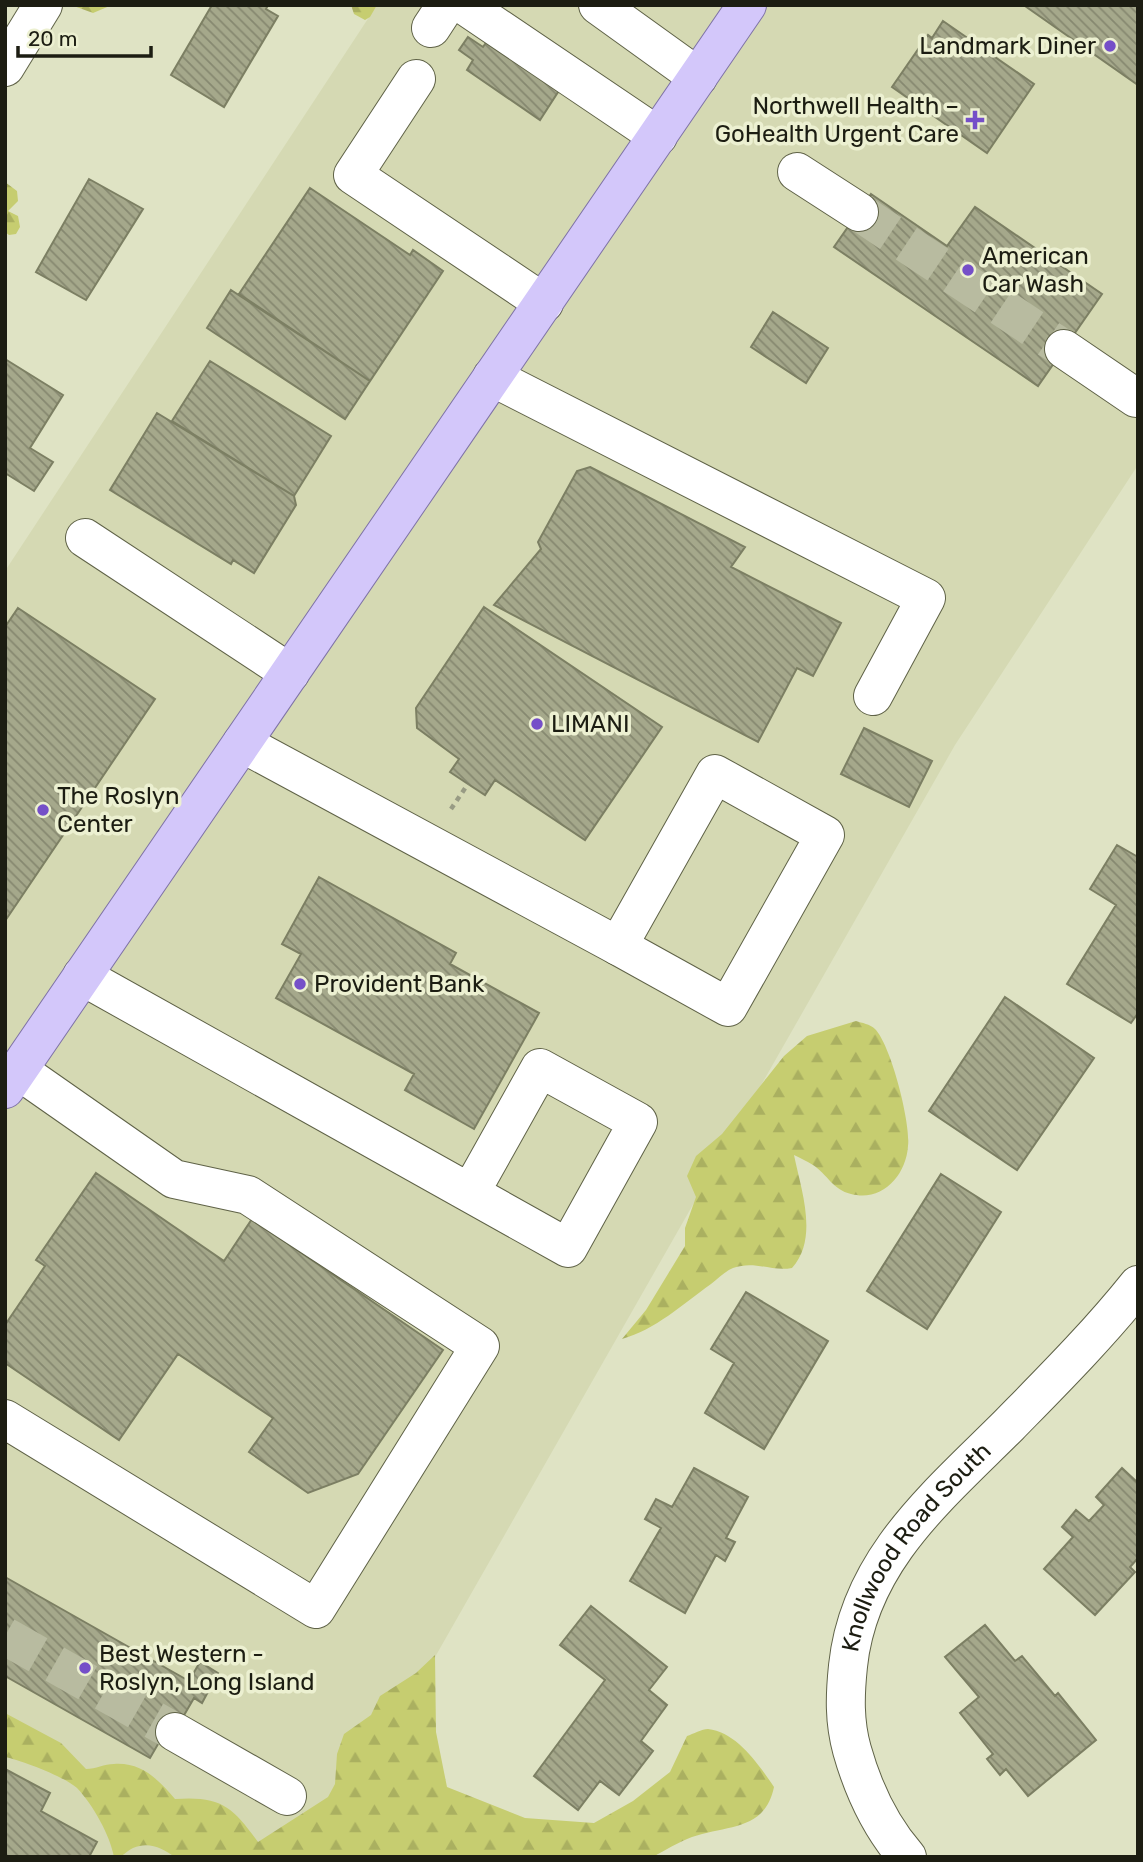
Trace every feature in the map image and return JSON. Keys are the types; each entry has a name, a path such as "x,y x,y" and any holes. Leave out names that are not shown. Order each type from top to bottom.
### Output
{"main road":[{"path":"12,1080 747,5"}],"street":[{"path":"5,67 43,5"},
{"path":"464,5 658,136"},
{"path":"614,10 698,76"},
{"path":"416,79 353,175 544,303"},
{"path":"797,172 859,212"},
{"path":"1064,349 1136,398"},
{"path":"492,377 926,598 873,696"},
{"path":"85,538 290,673"},
{"path":"242,743 728,1007 825,835 715,774 618,946"},
{"path":"82,976 568,1248 638,1122 540,1068 470,1193"},
{"path":"5,1419 316,1609 480,1346 248,1195 174,1178 12,1080"},
{"name":"Knollwood Road South","path":"907,1857 880,1823 858,1773 846,1727 845,1698 851,1641 865,1596 890,1551 916,1519 1056,1378 1138,1285"},
{"path":"175,1732 287,1796"}],"shaded area":[{"path":"377,5 1138,5 1138,465 955,745 321,1857 5,1857 5,571"}],"green space":[{"path":"71,5 112,5 93,13"},
{"path":"351,5 377,5 365,20 354,14"},
{"path":"5,182 17,191 18,201 8,211 18,216 20,227 16,234 9,235 5,232"},
{"path":"856,1021 875,1029 887,1051 899,1085 908,1146 903,1167 897,1176 882,1190 873,1194 851,1194 839,1189 813,1165 794,1155 804,1198 806,1228 805,1243 792,1268 749,1265 733,1268 657,1323 622,1339 646,1310 685,1246 685,1228 696,1197 687,1176 696,1156 722,1134 784,1056 807,1036"},
{"path":"435,1655 436,1732 447,1787 525,1818 594,1823 633,1801 670,1772 687,1736 708,1729 728,1736 754,1760 774,1787 769,1801 762,1812 743,1824 692,1837 653,1857 175,1857 160,1848 144,1845 114,1857 100,1821 77,1788 43,1770 5,1757 5,1713 61,1743 86,1769 110,1764 133,1766 148,1773 175,1799 204,1799 224,1806 241,1820 258,1842 328,1797 335,1784 337,1754 344,1734 371,1715 380,1696 416,1673"}],"building":[{"path":"212,5 268,5 266,9 278,16 224,107 171,75"},
{"name":"Landmark Diner","path":"1138,5 1138,85 1025,6"},
{"name":"Northwell Health – GoHealth Urgent Care","path":"943,21 1034,84 987,153 892,87 928,35 932,38"},
{"path":"468,37 483,47 488,40 560,89 540,120 467,70 473,60 459,50"},
{"path":"89,179 143,209 86,300 36,272"},
{"path":"310,188 410,255 413,250 443,271 370,381 239,294"},
{"name":"American Car Wash","path":"871,194 947,246 975,207 1102,294 1038,386 834,247"},
{"path":"231,290 370,381 345,419 207,328"},
{"path":"773,312 828,348 806,383 751,347"},
{"path":"5,359 63,395 30,448 53,462 34,491 5,473"},
{"path":"210,361 331,436 294,496 172,421"},
{"path":"157,413 294,496 296,505 254,573 233,560 231,564 110,490"},
{"path":"590,467 745,547 731,567 841,623 813,676 797,668 758,742 494,605 541,549 538,542 577,471"},
{"name":"LIMANI","path":"484,607 662,727 585,840 495,780 485,795 450,772 459,759 417,728 416,708"},
{"name":"The Roslyn Center","path":"18,608 155,699 5,921 5,627"},
{"path":"864,728 932,761 909,807 841,774"},
{"path":"1117,845 1138,857 1138,1013 1131,1023 1067,984 1116,905 1090,889"},
{"path":"319,877 456,953 450,964 539,1013 474,1129 405,1090 414,1074 276,998 301,954 282,944"},
{"path":"1005,997 1094,1058 1017,1170 929,1111"},
{"path":"96,1173 224,1261 252,1219 443,1350 358,1474 308,1493 249,1452 273,1418 178,1354 119,1440 5,1363 5,1325 45,1266 36,1260"},
{"path":"941,1174 1001,1212 927,1329 867,1291"},
{"path":"746,1292 828,1341 764,1449 705,1413 734,1363 711,1349"},
{"path":"694,1468 748,1497 726,1538 735,1542 725,1561 716,1555 685,1613 630,1581 661,1528 645,1519 656,1499 672,1507"},
{"path":"1122,1468 1138,1483 1138,1558 1130,1567 1135,1572 1095,1615 1044,1569 1073,1537 1062,1527 1076,1510 1089,1521 1104,1505 1096,1497"},
{"name":"Best Western - Roslyn, Long Island","path":"5,1577 189,1681 200,1662 218,1673 202,1703 194,1698 172,1736 165,1732 150,1758 5,1676"},
{"path":"591,1606 667,1667 649,1690 667,1705 641,1741 653,1751 619,1795 600,1781 578,1810 534,1776 605,1680 560,1645"},
{"path":"985,1625 1015,1661 1022,1656 1055,1696 1058,1693 1096,1740 1028,1796 1006,1769 1000,1775 987,1759 993,1754 960,1713 979,1697 945,1657"},
{"path":"5,1769 50,1793 41,1811 97,1842 89,1857 5,1857"}],"tunnel":[{"path":"859,212 1064,349"},
{"path":"5,1636 175,1732"}],"place":[{"name":"Landmark Diner","path":"1110,46"},
{"name":"Northwell Health – GoHealth Urgent Care","path":"975,120"},
{"name":"American Car Wash","path":"968,270"},
{"name":"LIMANI","path":"537,724"},
{"name":"The Roslyn Center","path":"43,810"},
{"name":"Provident Bank","path":"300,984"},
{"name":"Best Western - Roslyn, Long Island","path":"85,1668"}]}
